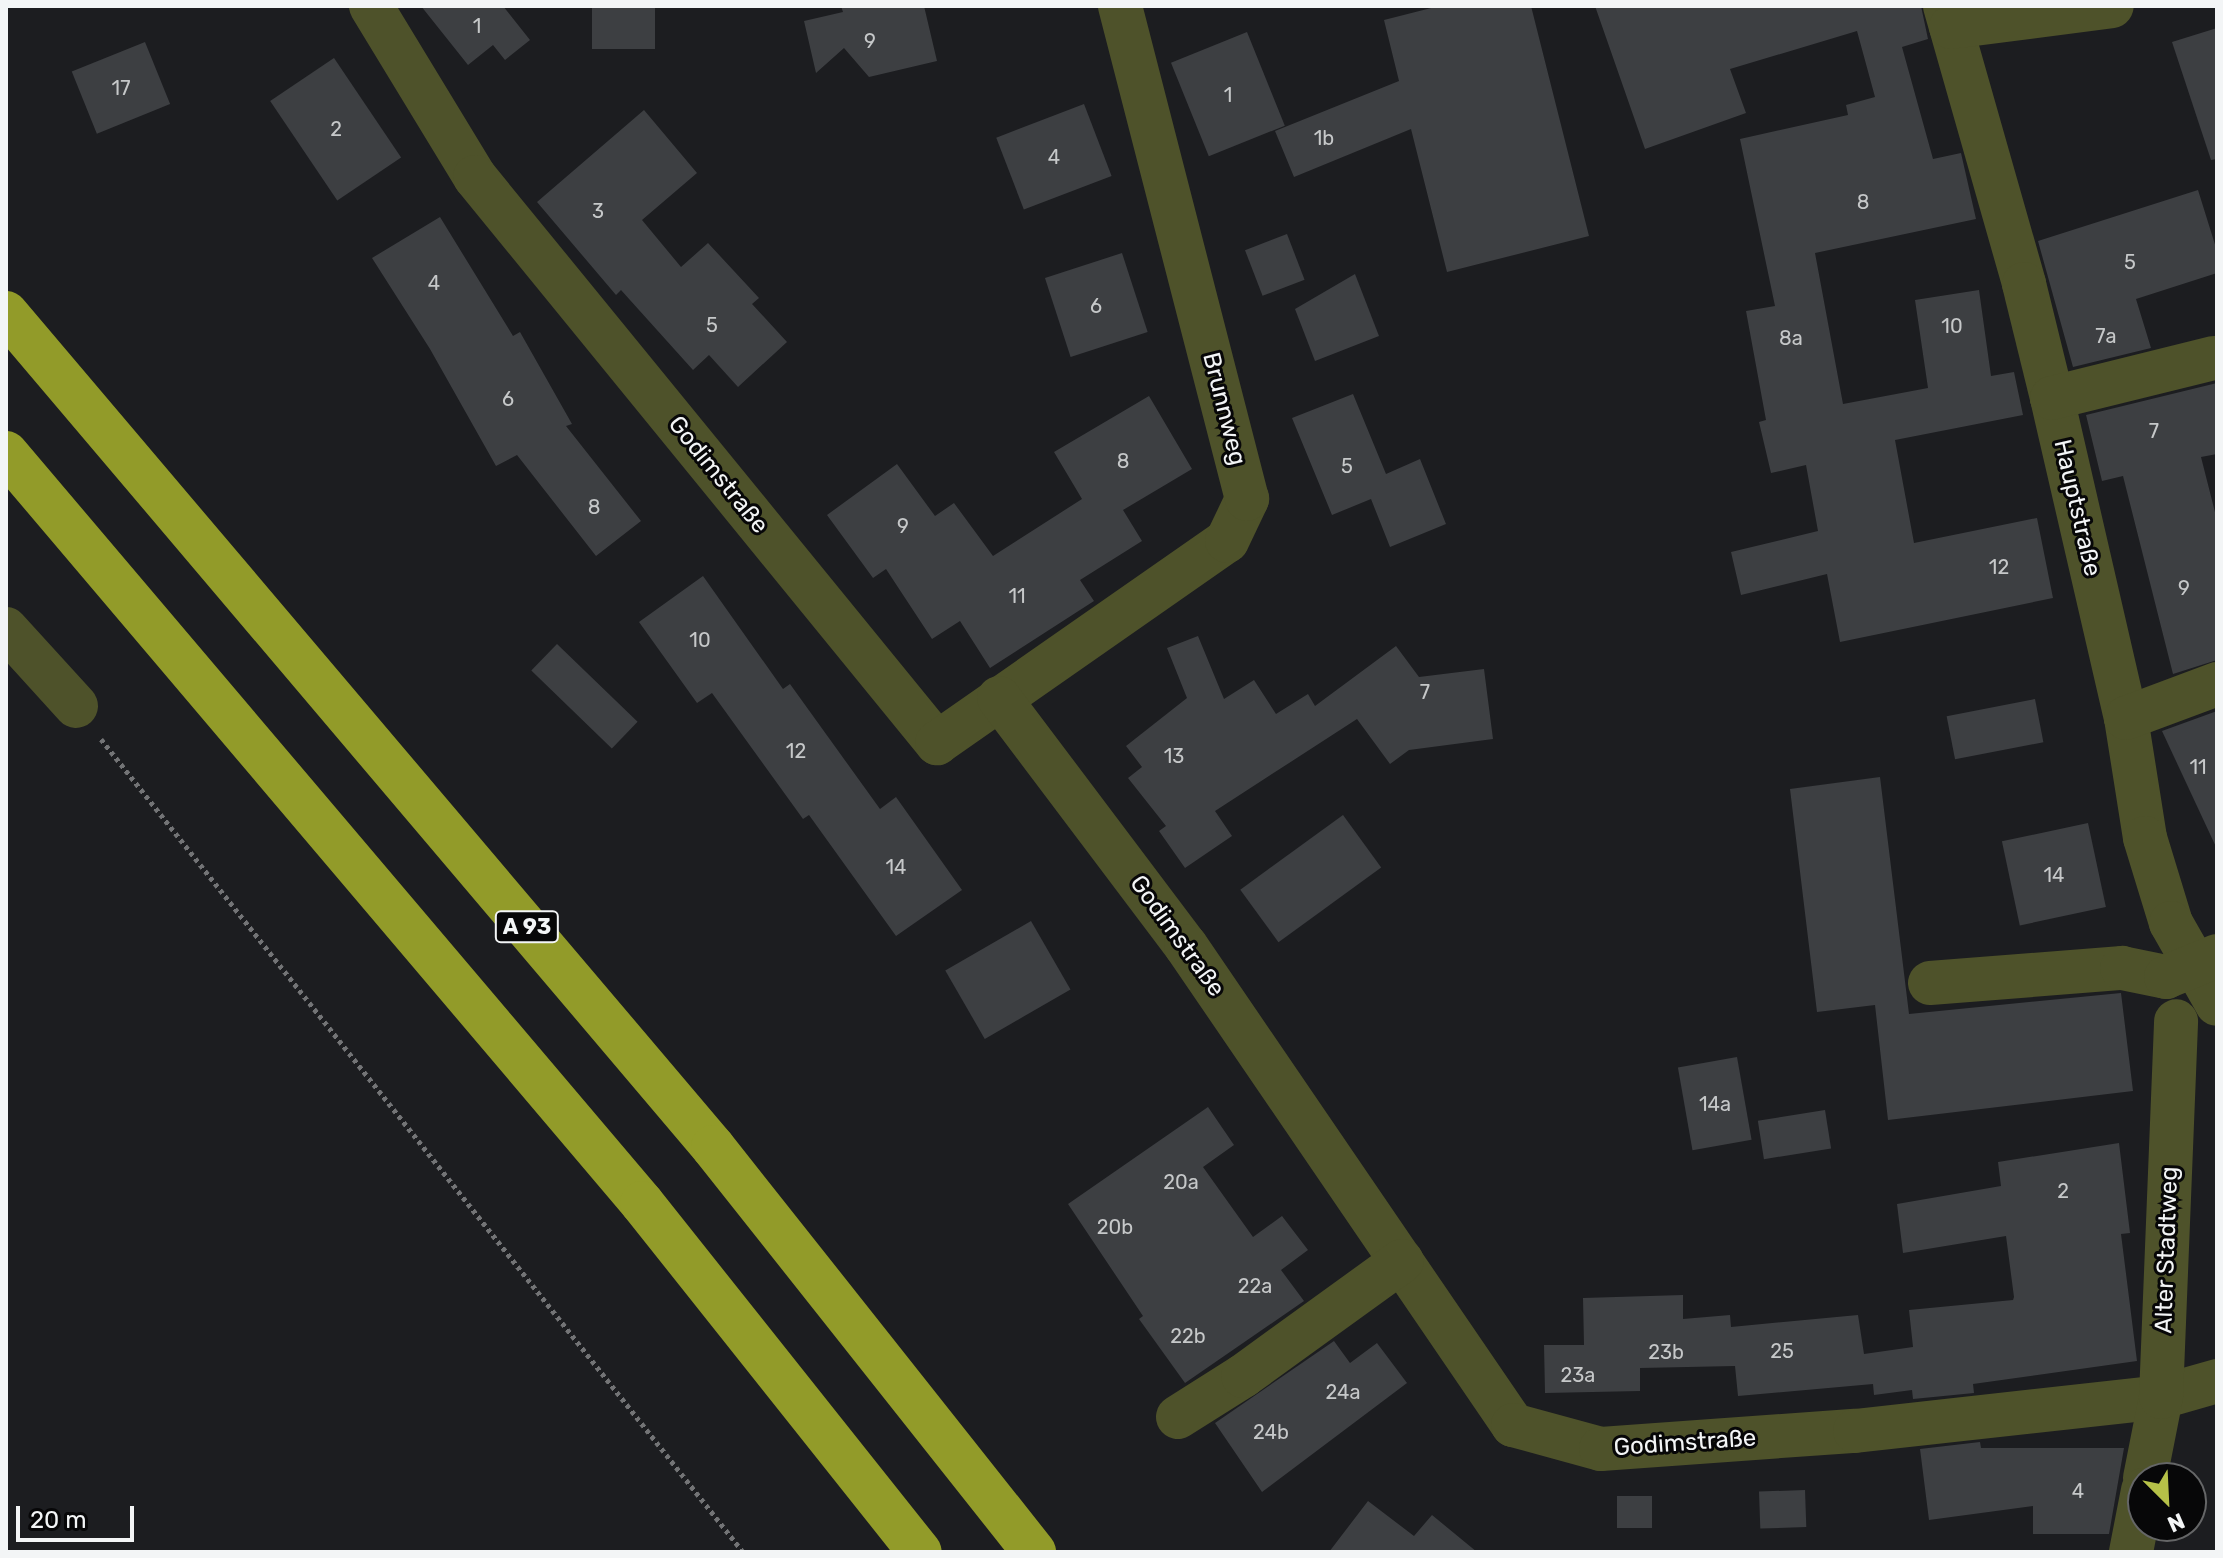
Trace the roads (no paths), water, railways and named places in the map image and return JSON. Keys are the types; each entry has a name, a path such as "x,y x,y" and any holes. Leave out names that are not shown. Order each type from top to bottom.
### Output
{"highway":[{"name":"A 93","path":"6,313 713,1147 1034,1552"},
{"path":"6,453 642,1203 920,1552"}],"street":[{"name":"Godimstraße","path":"371,6 475,177 937,743 999,698 1186,946 1513,1425 1601,1449 1855,1431 2161,1397 2217,1381"},
{"name":"Brunnweg","path":"999,698 1227,541 1247,499 1120,6"},
{"path":"1948,16 2112,6"},
{"name":"Hauptstraße","path":"1948,16 2024,284 2052,398 2126,718 2145,838 2171,923 2207,960 2217,1004"},
{"path":"2052,398 2214,358"},
{"path":"6,629 76,706"},
{"path":"2126,718 2217,684"},
{"path":"1930,983 2122,968 2166,977 2207,960"},
{"name":"Alter Stadtweg","path":"2148,1462 2161,1397 2176,1021"},
{"path":"1178,1417 1243,1376 1402,1261"}]}
